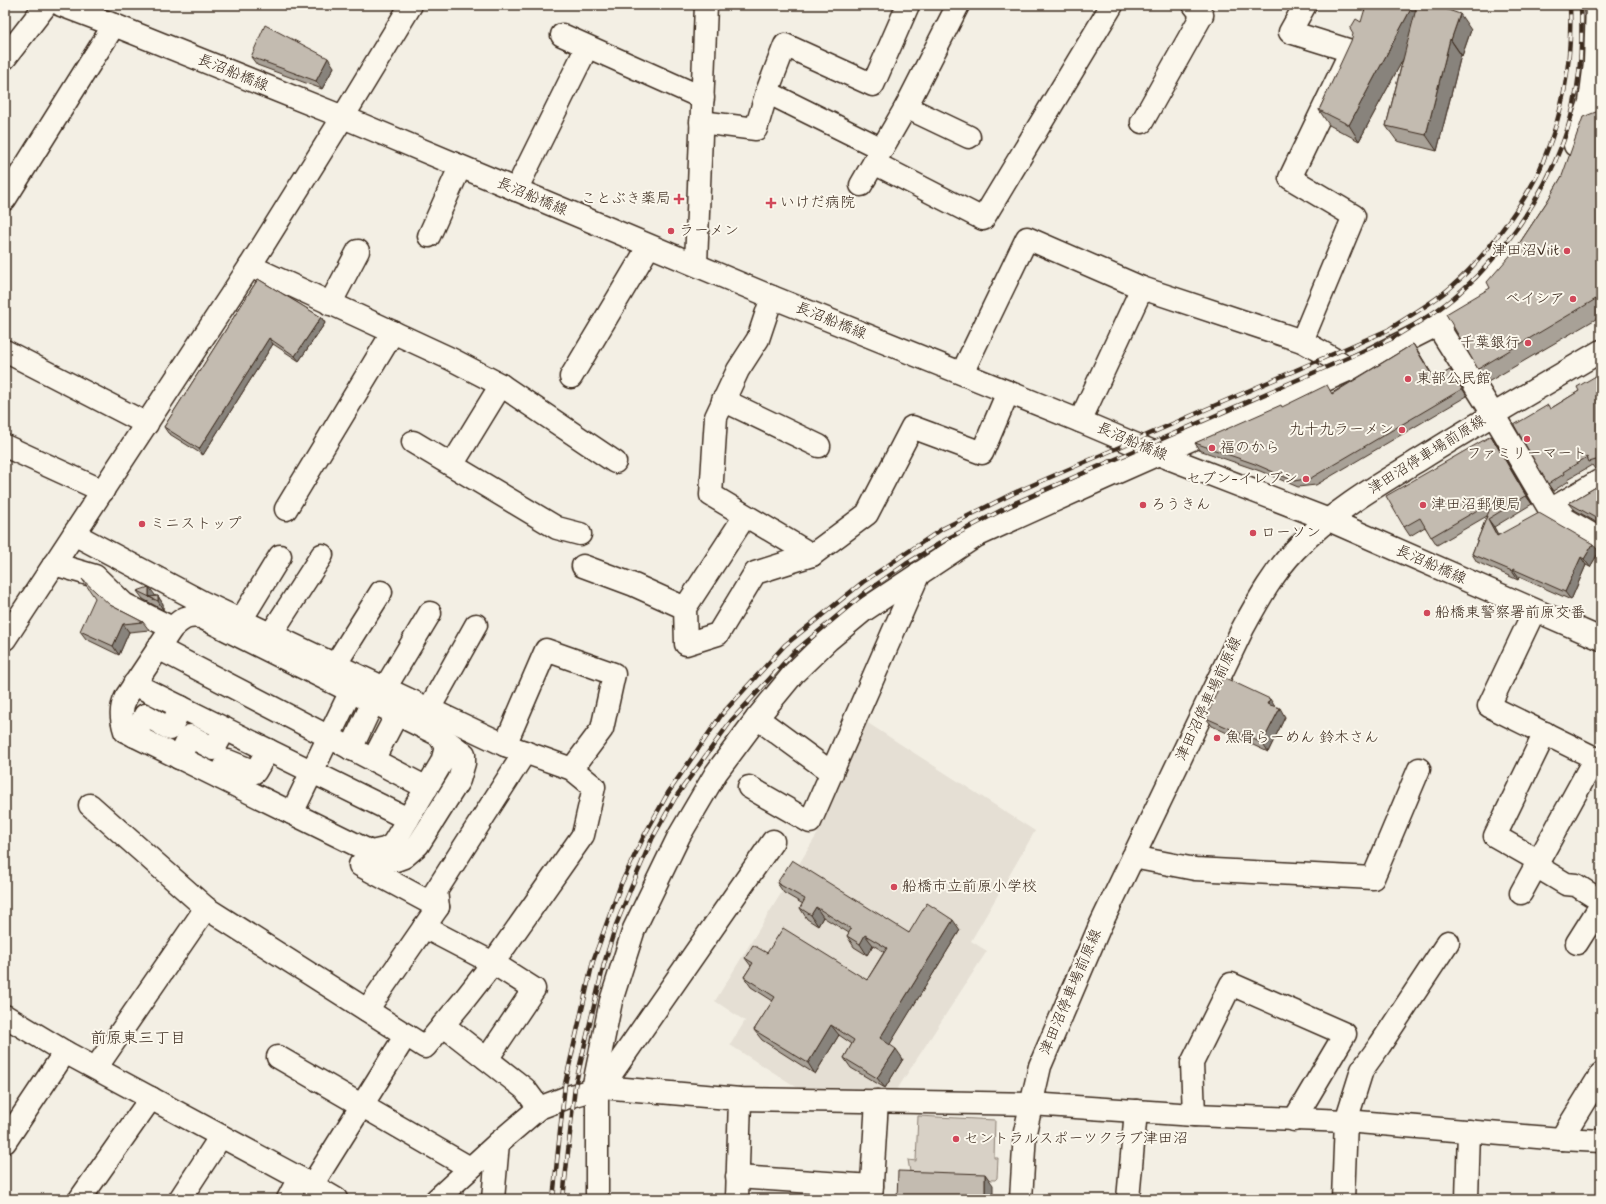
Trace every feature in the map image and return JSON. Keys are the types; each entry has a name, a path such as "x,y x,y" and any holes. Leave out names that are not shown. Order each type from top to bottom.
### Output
{"street":[{"path":"5,58 46,5"},
{"name":"長沼船橋線","path":"61,5 343,117 772,297 1158,454 1329,520 1534,611 1601,639"},
{"path":"5,639 250,266 411,5"},
{"path":"696,264 706,5"},
{"path":"701,122 756,129 767,92 785,45 873,85 908,5"},
{"path":"861,186 906,107 958,5"},
{"path":"767,92 983,219 1112,5"},
{"path":"1142,122 1202,15 1194,5"},
{"path":"1302,341 1354,216 1290,178 1351,51 1290,32 1306,5"},
{"path":"1568,161 1590,102 1595,62 1597,5"},
{"path":"5,199 114,25"},
{"path":"562,35 703,98"},
{"path":"516,190 587,47"},
{"path":"1590,102 1601,120"},
{"path":"906,107 969,137"},
{"path":"429,236 460,167"},
{"path":"962,373 1027,238 1142,288 1302,341 1339,362 1348,370"},
{"path":"571,377 649,246"},
{"path":"597,1199 597,1088 611,1001 634,929 679,836 716,773 757,718 794,673 828,640 863,611 976,536 1348,370 1437,325 1485,287 1504,276 1519,248"},
{"path":"330,304 358,251"},
{"path":"250,266 451,359 501,385 615,462"},
{"path":"1080,421 1142,288"},
{"path":"772,297 758,339 738,370 716,417 711,495 812,555"},
{"path":"1437,325 1493,414 1550,510 1601,540"},
{"path":"286,509 393,332"},
{"path":"5,351 147,424"},
{"name":"津田沼停車場前原線","path":"1021,1199 1025,1132 1030,1104 1040,1066 1099,928 1231,651 1258,600 1276,573 1295,550 1329,520 1372,489 1493,414 1601,351"},
{"path":"452,465 501,385"},
{"path":"746,516 685,608 686,644 718,634 755,574 812,555 867,514 912,427 982,453 1008,392"},
{"path":"723,400 819,446"},
{"path":"413,442 557,528 580,534"},
{"path":"5,446 103,491"},
{"path":"1550,510 1601,480"},
{"path":"74,534 202,602 335,665 379,695 398,714 439,735 464,754 464,763 460,780 418,845 404,857 396,860 385,858 366,859"},
{"path":"271,634 322,555"},
{"path":"240,620 280,556"},
{"path":"54,564 95,576 124,604 172,628"},
{"path":"583,566 634,585 685,608"},
{"path":"749,787 810,822 919,573"},
{"path":"335,665 381,592"},
{"path":"1521,893 1598,760 1489,706 1534,611"},
{"path":"352,749 379,695 430,613"},
{"path":"90,805 206,908 425,1047 493,963 583,835 594,787 572,769 505,745 429,709 379,695 351,691 202,617 190,616 180,621 172,628 158,648 134,684 122,706 121,719 125,731 292,813 366,859 438,907"},
{"path":"429,709 476,625"},
{"path":"158,648 427,788"},
{"path":"505,745 546,650 614,674 602,729 572,769"},
{"path":"134,684 408,819"},
{"path":"292,813 351,691"},
{"path":"135,736 145,715 170,729 181,707"},
{"path":"372,760 398,714"},
{"path":"757,718 832,773"},
{"path":"180,758 190,736 214,749 225,729"},
{"path":"1545,733 1495,836 1566,884 1576,885 1601,901"},
{"path":"366,859 393,844 427,788 442,762 446,747 439,735"},
{"path":"219,777 228,761 255,772 268,750"},
{"path":"368,1010 438,907 436,891 525,752"},
{"path":"1133,857 1195,869 1373,878 1419,769"},
{"path":"597,1088 773,841"},
{"path":"1577,943 1601,905"},
{"path":"96,1068 206,908"},
{"path":"424,927 493,963 534,989 487,1059"},
{"path":"1343,1199 1346,1121 1362,1070 1448,942"},
{"path":"1194,1115 1192,1063 1231,984 1345,1034 1294,1120"},
{"path":"5,1016 65,1052 306,1181 336,1199"},
{"path":"443,1025 525,1089 539,1108"},
{"path":"288,1199 306,1181 361,1106 406,1035"},
{"path":"5,1142 65,1052"},
{"path":"278,1057 470,1168"},
{"path":"1561,1139 1601,1074"},
{"path":"437,1199 539,1108 597,1088 740,1099 1030,1104 1194,1115 1346,1121 1601,1141"},
{"path":"80,1199 151,1098"},
{"path":"737,1199 740,1099"},
{"path":"738,1177 872,1192 877,1101"},
{"path":"1128,1199 1136,1111"},
{"path":"1467,1199 1469,1131"},
{"path":"180,1199 221,1136"},
{"path":"493,1199 498,1143"}],"shaded area":[{"name":"船橋市立前原小学校","path":"860,718 1035,831 971,941 987,951 896,1091 809,1095 730,1045 745,1021 715,1001 818,833 816,825"},
{"name":"セントラルスポーツクラブ津田沼","path":"918,1116 995,1120 994,1158 998,1158 997,1178 995,1180 911,1177 908,1160 916,1161"}],"building":[{"path":"1366,5 1413,5 1349,125 1319,110 1351,41 1353,34 1350,29 1356,19 1361,22"},
{"path":"1417,5 1433,5 1460,14 1451,40 1450,39 1426,135 1386,126"},
{"path":"265,25 328,58 316,81 251,57"},
{"name":"津田沼Viit","path":"1601,110 1601,296 1478,369 1446,314 1490,288 1487,282 1515,250 1562,176 1583,117"},
{"path":"258,279 321,317 295,356 269,338 199,449 164,427"},
{"path":"1413,344 1434,379 1450,370 1462,389 1311,478 1294,481 1255,464 1195,443 1281,405 1282,407 1327,385 1332,394"},
{"path":"1601,373 1601,461 1596,460 1589,462 1587,457 1563,472 1564,474 1548,484 1514,425 1548,405 1550,409 1579,391 1577,387"},
{"path":"1491,436 1526,496 1488,519 1497,536 1539,513 1593,544 1584,559 1581,557 1565,592 1513,569 1512,571 1472,554 1493,501 1431,537 1420,518 1404,527 1386,496"},
{"path":"1601,484 1601,521 1569,503"},
{"path":"82,579 110,605 143,622 123,624 113,646 80,631 95,598"},
{"path":"149,587 149,597 137,591"},
{"path":"158,596 158,601 149,597"},
{"path":"1223,677 1270,699 1267,704 1280,708 1262,743 1206,718"},
{"path":"792,860 909,933 927,903 953,920 880,1038 896,1049 877,1078 844,1058 854,1040 831,1025 808,1063 754,1030 775,997 744,977 753,963 745,958 753,945 767,953 783,928 867,980 887,948 865,935 860,944 847,936 851,929 816,907 811,915 800,908 805,899 777,883"},
{"path":"898,1171 985,1174 985,1199 897,1199"}],"railway":[{"path":"553,1199 565,1084 593,961 621,884 644,836 668,793 722,714 785,645 863,582 942,529 1014,493 1388,330 1443,294 1470,269 1494,241 1522,202 1536,178 1558,119 1566,82 1570,44 1570,5"},
{"path":"563,1199 575,1086 604,964 616,925 652,839 675,798 731,721 793,653 867,591 906,564 947,539 1017,502 1391,339 1426,318 1451,300 1476,277 1506,243 1533,204 1554,163 1563,142 1573,109 1579,75 1581,5"}],"place":[{"name":"ことぶき薬局","path":"679,199"},
{"name":"いけだ病院","path":"771,203"},
{"name":"ラーメン","path":"671,231"},
{"name":"津田沼Viit","path":"1567,251"},
{"name":"ベイシア","path":"1573,299"},
{"name":"千葉銀行","path":"1528,343"},
{"name":"東部公民館","path":"1408,379"},
{"name":"九十九ラーメン","path":"1402,430"},
{"name":"ファミリーマート","path":"1527,439"},
{"name":"福のから","path":"1212,448"},
{"name":"セブン-イレブン","path":"1306,479"},
{"name":"ろうきん","path":"1143,505"},
{"name":"津田沼郵便局","path":"1423,505"},
{"name":"ミニストップ","path":"142,524"},
{"name":"ローソン","path":"1253,533"},
{"name":"船橋東警察署前原交番","path":"1427,613"},
{"name":"魚骨らーめん 鈴木さん","path":"1217,738"},
{"name":"船橋市立前原小学校","path":"894,887"},
{"name":"セントラルスポーツクラブ津田沼","path":"956,1139"}],"district":[{"name":"前原東三丁目","path":"138,1038"}]}
